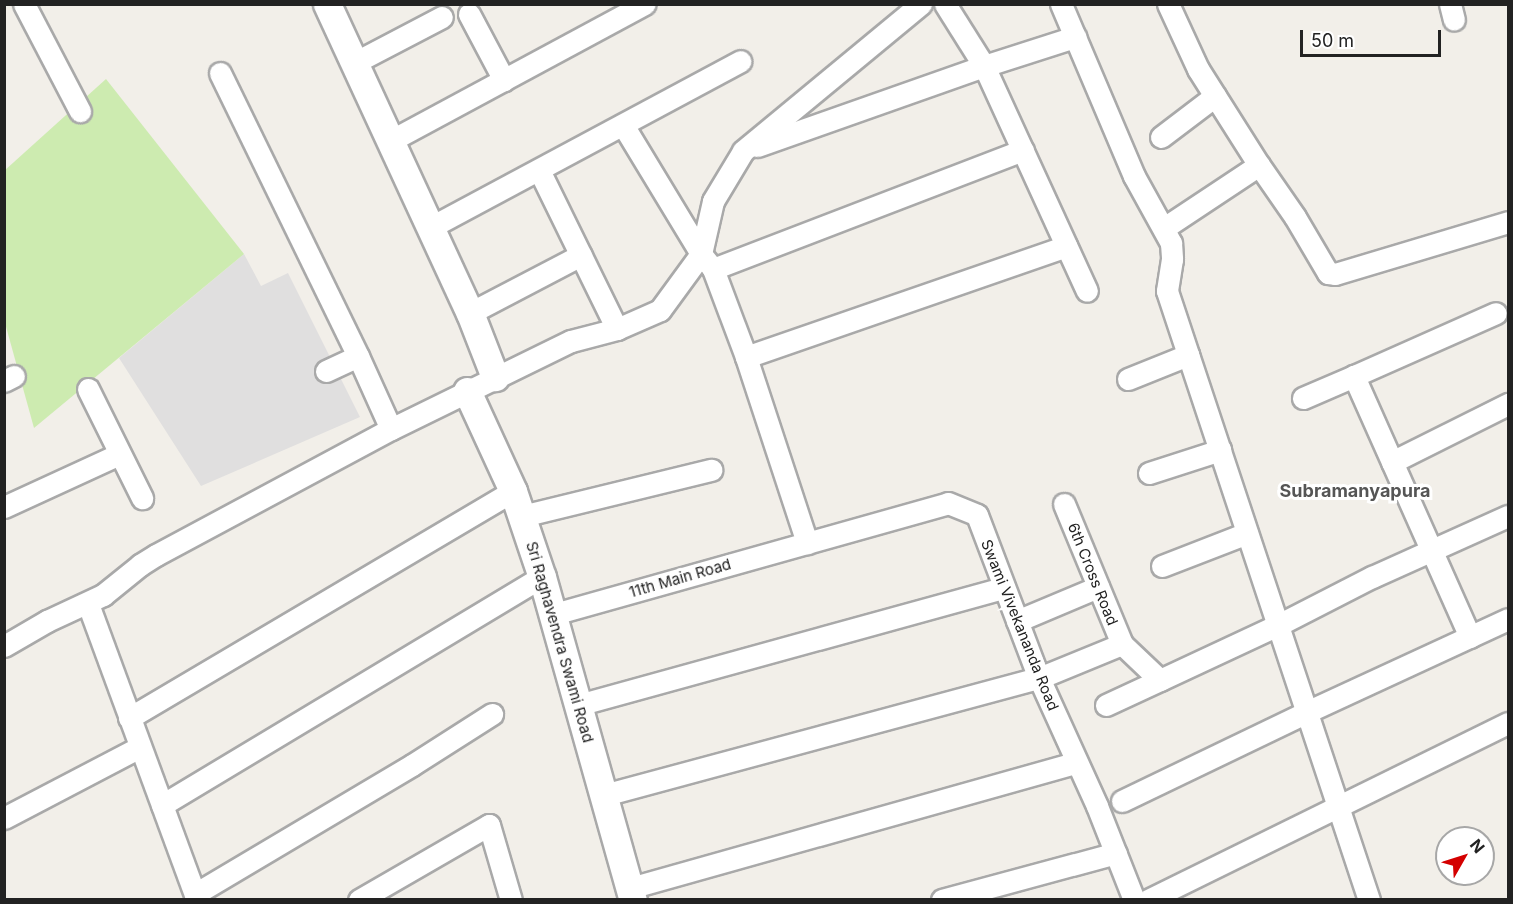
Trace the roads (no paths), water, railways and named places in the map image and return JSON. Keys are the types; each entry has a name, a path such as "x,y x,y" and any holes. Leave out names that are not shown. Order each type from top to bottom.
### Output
{"street":[{"path":"24,4 80,111"},
{"path":"327,4 470,313 495,377"},
{"path":"390,141 644,4"},
{"path":"707,261 713,201 743,151 921,4"},
{"path":"945,4 984,66 1087,291"},
{"path":"1061,4 1134,176 1164,228 1173,249 1167,291 1278,625 1309,711 1336,807 1369,900"},
{"path":"1168,4 1198,69 1258,165 1295,217 1328,273 1335,274 1509,222"},
{"path":"469,14 504,80"},
{"path":"354,63 442,17"},
{"path":"743,151 984,66 1075,37"},
{"path":"431,227 740,61"},
{"path":"220,73 358,356 391,429"},
{"path":"1161,137 1215,96"},
{"path":"623,125 707,261 746,357 807,543"},
{"path":"4,646 46,621 88,604 156,555 391,429 571,340 617,329 660,310 707,261 1023,150"},
{"path":"1164,228 1258,165"},
{"path":"539,170 617,329"},
{"path":"746,357 1066,246"},
{"path":"470,313 580,255"},
{"path":"1303,398 1496,313"},
{"path":"1128,379 1188,355"},
{"path":"326,371 358,356"},
{"path":"1354,376 1470,638"},
{"path":"88,389 142,498"},
{"name":"Sri Raghavendra Swami Road","path":"467,391 518,503 554,614 632,894"},
{"path":"1392,462 1509,404"},
{"path":"1149,473 1220,450"},
{"path":"4,507 119,454"},
{"path":"129,718 518,503 711,470"},
{"name":"Swami Vivekananda Road","path":"807,543 948,503 977,515 1039,678 1116,853 1134,900"},
{"name":"6th Cross Road","path":"1064,504 1122,644"},
{"path":"1106,705 1278,625 1431,549 1509,516"},
{"path":"1162,566 1247,533"},
{"name":"11th Main Road","path":"554,614 807,543"},
{"path":"162,805 542,577"},
{"path":"1017,621 1098,587"},
{"path":"578,705 1004,588"},
{"path":"88,604 196,897 492,714"},
{"path":"1122,801 1309,711 1509,620"},
{"path":"604,795 1039,678 1122,644 1160,680"},
{"path":"1148,900 1509,723"},
{"path":"4,818 140,747"},
{"path":"632,894 1077,762"},
{"path":"359,900 489,825 511,900"},
{"path":"942,900 1116,853"}],"district":[{"name":"Subramanyapura","path":"1355,491"}]}
